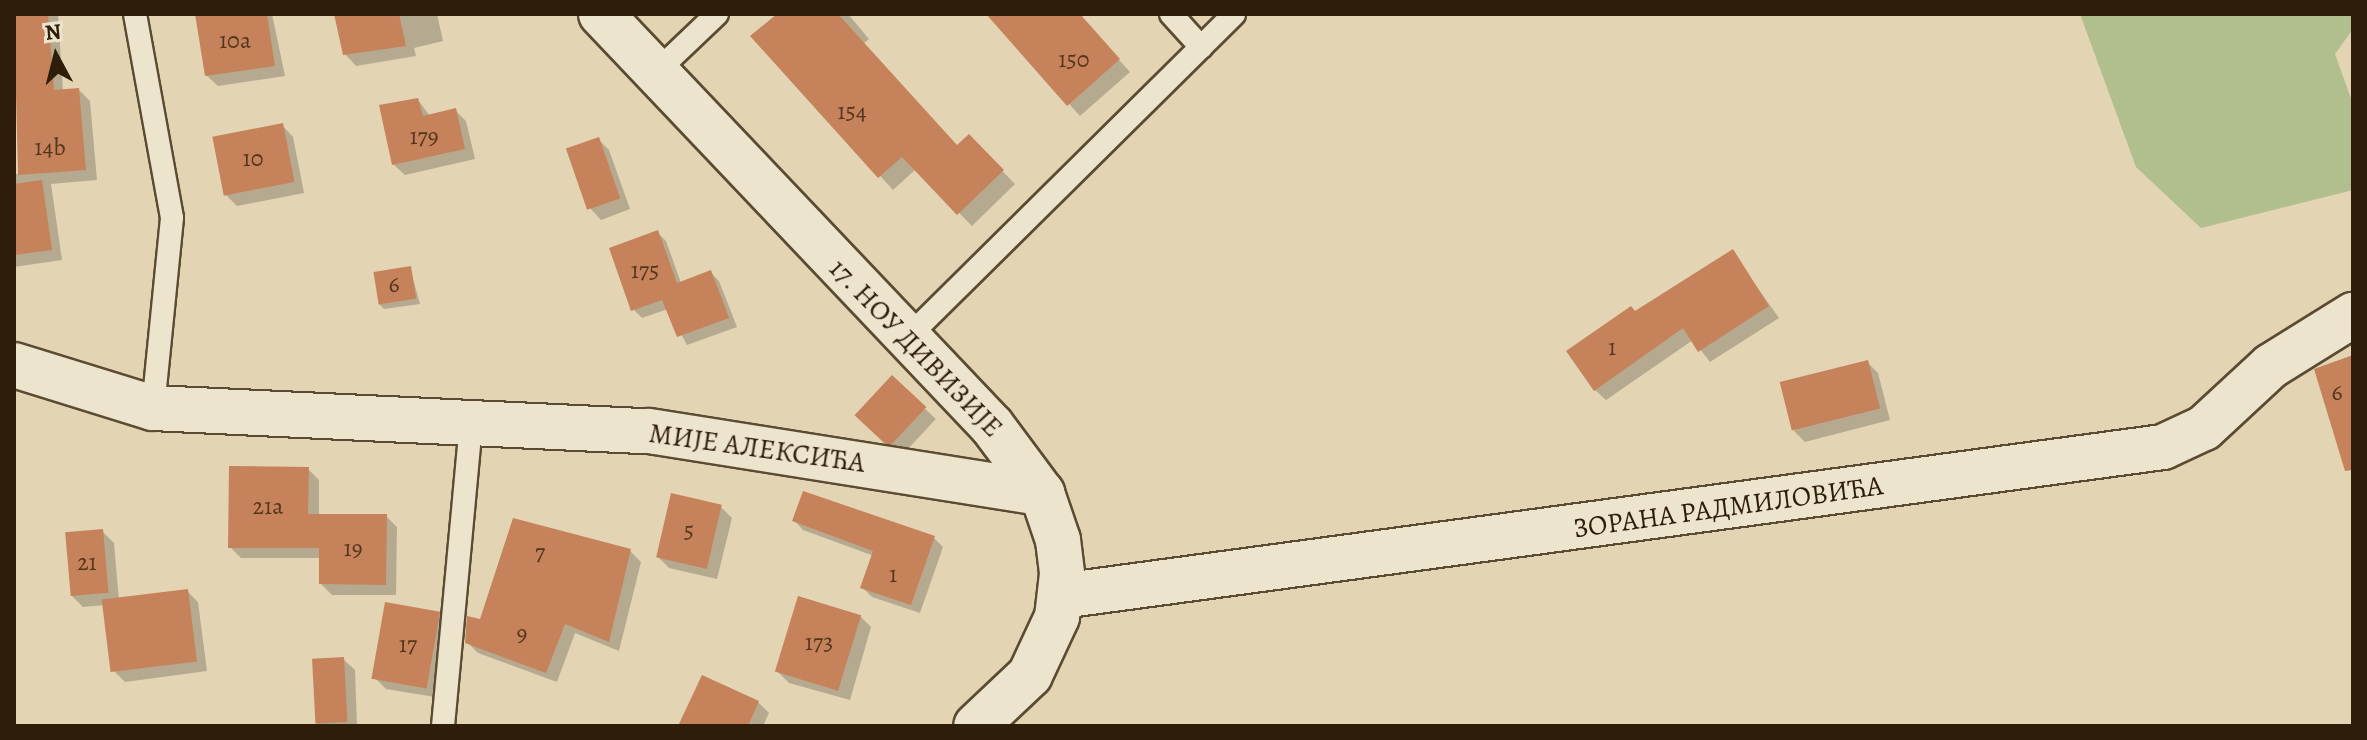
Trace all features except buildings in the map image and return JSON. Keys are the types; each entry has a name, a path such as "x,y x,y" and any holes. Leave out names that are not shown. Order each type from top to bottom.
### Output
{"street":[{"name":"17. НОУ ДИВИЗИЈЕ","path":"601,14 654,74 992,426 1042,493 1058,540 1061,596 1051,636 1030,675 976,726"},
{"name":"ЗОРАНА РАДМИЛОВИЋА","path":"1061,596 2163,447 2204,428 2271,366 2353,315"},
{"name":"МИЈЕ АЛЕКСИЋА","path":"14,365 153,408 649,431 733,441 1042,493"}],"lane":[{"path":"135,14 172,218 153,408"},
{"path":"654,74 717,14"},
{"path":"1171,14 1201,47"},
{"path":"907,338 1234,14"},
{"path":"443,726 471,423"}],"green space":[{"path":"2080,14 2353,14 2353,29 2335,54 2353,104 2353,190 2201,228 2136,167"}]}
